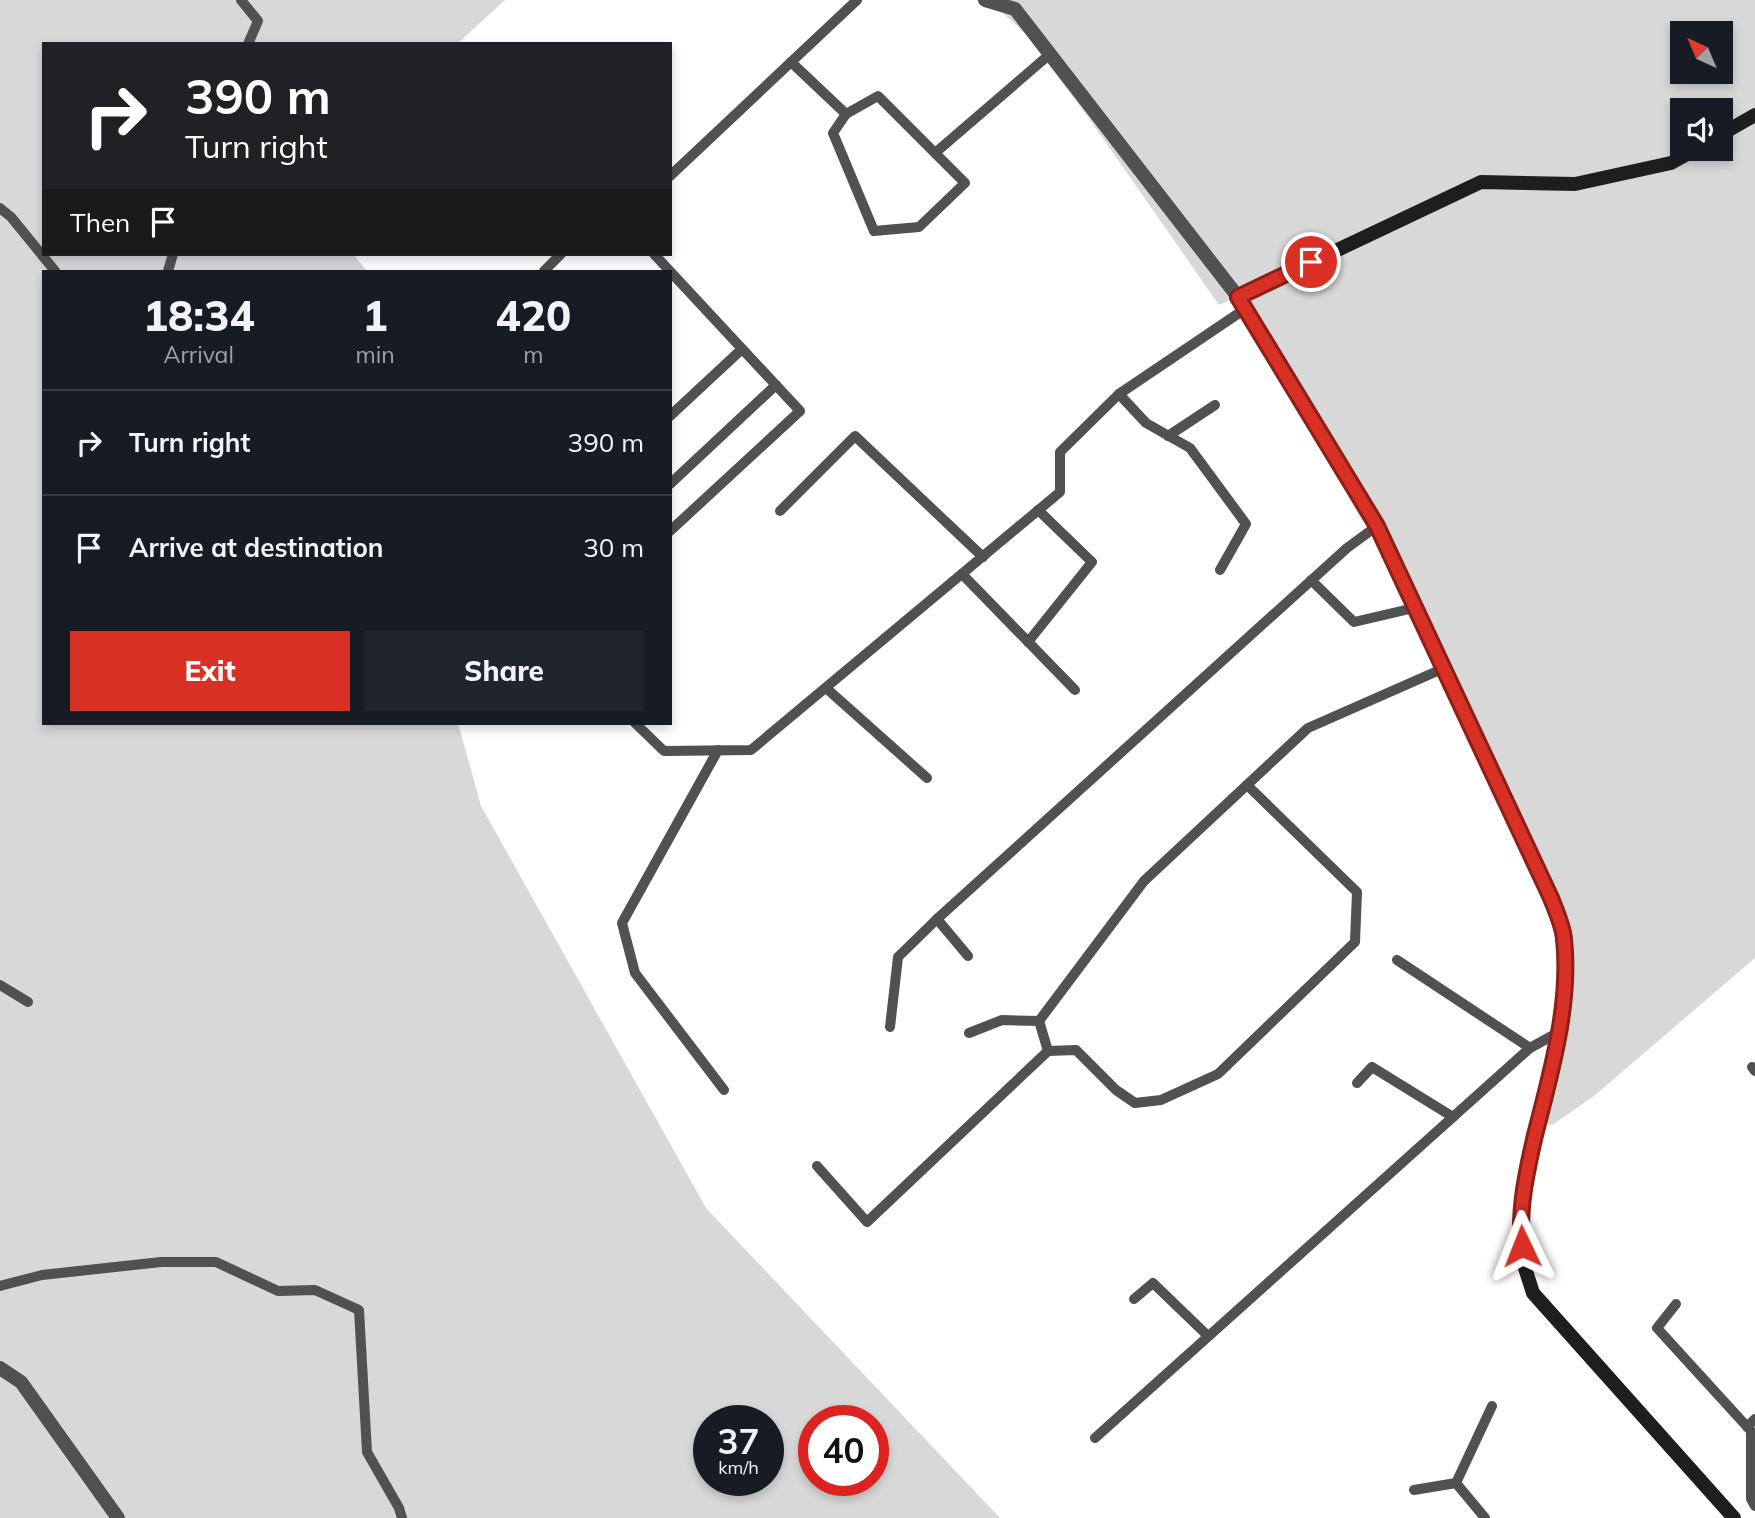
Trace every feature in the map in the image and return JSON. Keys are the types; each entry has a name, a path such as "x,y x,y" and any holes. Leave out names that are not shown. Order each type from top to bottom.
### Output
{"street":[{"path":"985,0 1015,9 1241,303 1377,526 1551,898 1564,937 1565,978 1559,1032 1530,1156 1520,1224 1525,1268 1533,1293 1734,1518"},
{"path":"1733,128 1755,115"},
{"path":"1241,303 1481,182 1575,184 1675,161"},
{"path":"0,1368 22,1382 118,1518"}],"lane":[{"path":"241,0 258,21 249,42"},
{"path":"672,174 857,0"},
{"path":"935,153 1050,54"},
{"path":"791,62 846,114"},
{"path":"878,96 935,153 965,183 919,227 874,231 833,133 846,114 878,96"},
{"path":"0,208 11,216 42,255"},
{"path":"43,256 54,270"},
{"path":"545,270 559,256"},
{"path":"656,256 669,270"},
{"path":"672,273 800,411 672,529"},
{"path":"637,725 664,751 751,750 1060,492 1060,453 1119,394 1241,303"},
{"path":"672,414 743,349"},
{"path":"672,482 776,385"},
{"path":"1119,394 1146,423 1189,448 1246,524 1220,570"},
{"path":"1168,436 1215,405"},
{"path":"780,511 855,436 983,556"},
{"path":"1028,642 1092,562 1038,510"},
{"path":"890,1027 898,957 1311,580 1377,526"},
{"path":"962,574 1075,690"},
{"path":"1311,580 1354,622 1414,608"},
{"path":"1039,1021 1144,881 1308,728 1442,669"},
{"path":"826,688 927,778"},
{"path":"718,750 622,923 635,973 724,1090"},
{"path":"817,1166 867,1222 1048,1051 1076,1050 1116,1090 1135,1103 1161,1100 1218,1074 1355,942 1357,892 1247,785"},
{"path":"937,919 968,956"},
{"path":"1397,961 1530,1048"},
{"path":"0,985 28,1002"},
{"path":"970,1033 1002,1020 1039,1021"},
{"path":"1039,1021 1048,1051"},
{"path":"1095,1438 1530,1048 1559,1032"},
{"path":"1357,1083 1372,1068 1453,1117"},
{"path":"0,1286 42,1275 161,1262 216,1262 278,1291 315,1290 359,1310 367,1452 402,1518"},
{"path":"1134,1299 1153,1283 1208,1336"},
{"path":"1676,1304 1657,1328 1751,1423 1751,1499 1755,1506"},
{"path":"1456,1483 1492,1406"},
{"path":"1414,1490 1456,1483"},
{"path":"1456,1483 1486,1518"}],"shaded area":[{"path":"0,0 505,0 459,42 42,42 42,256 355,256 366,270 42,270 42,725 459,725 481,806 706,1208 1000,1518 0,1518"},
{"path":"988,0 1755,0 1755,958 1594,1096 1552,1125 1538,1123 1559,1032 1564,936 1377,526 1237,297 1219,305 1088,117 1026,34"}],"route":[{"path":"1311,262 1238,297 1377,526 1551,898 1564,937 1565,978 1559,1032 1530,1156 1520,1224 1522,1246"}]}
